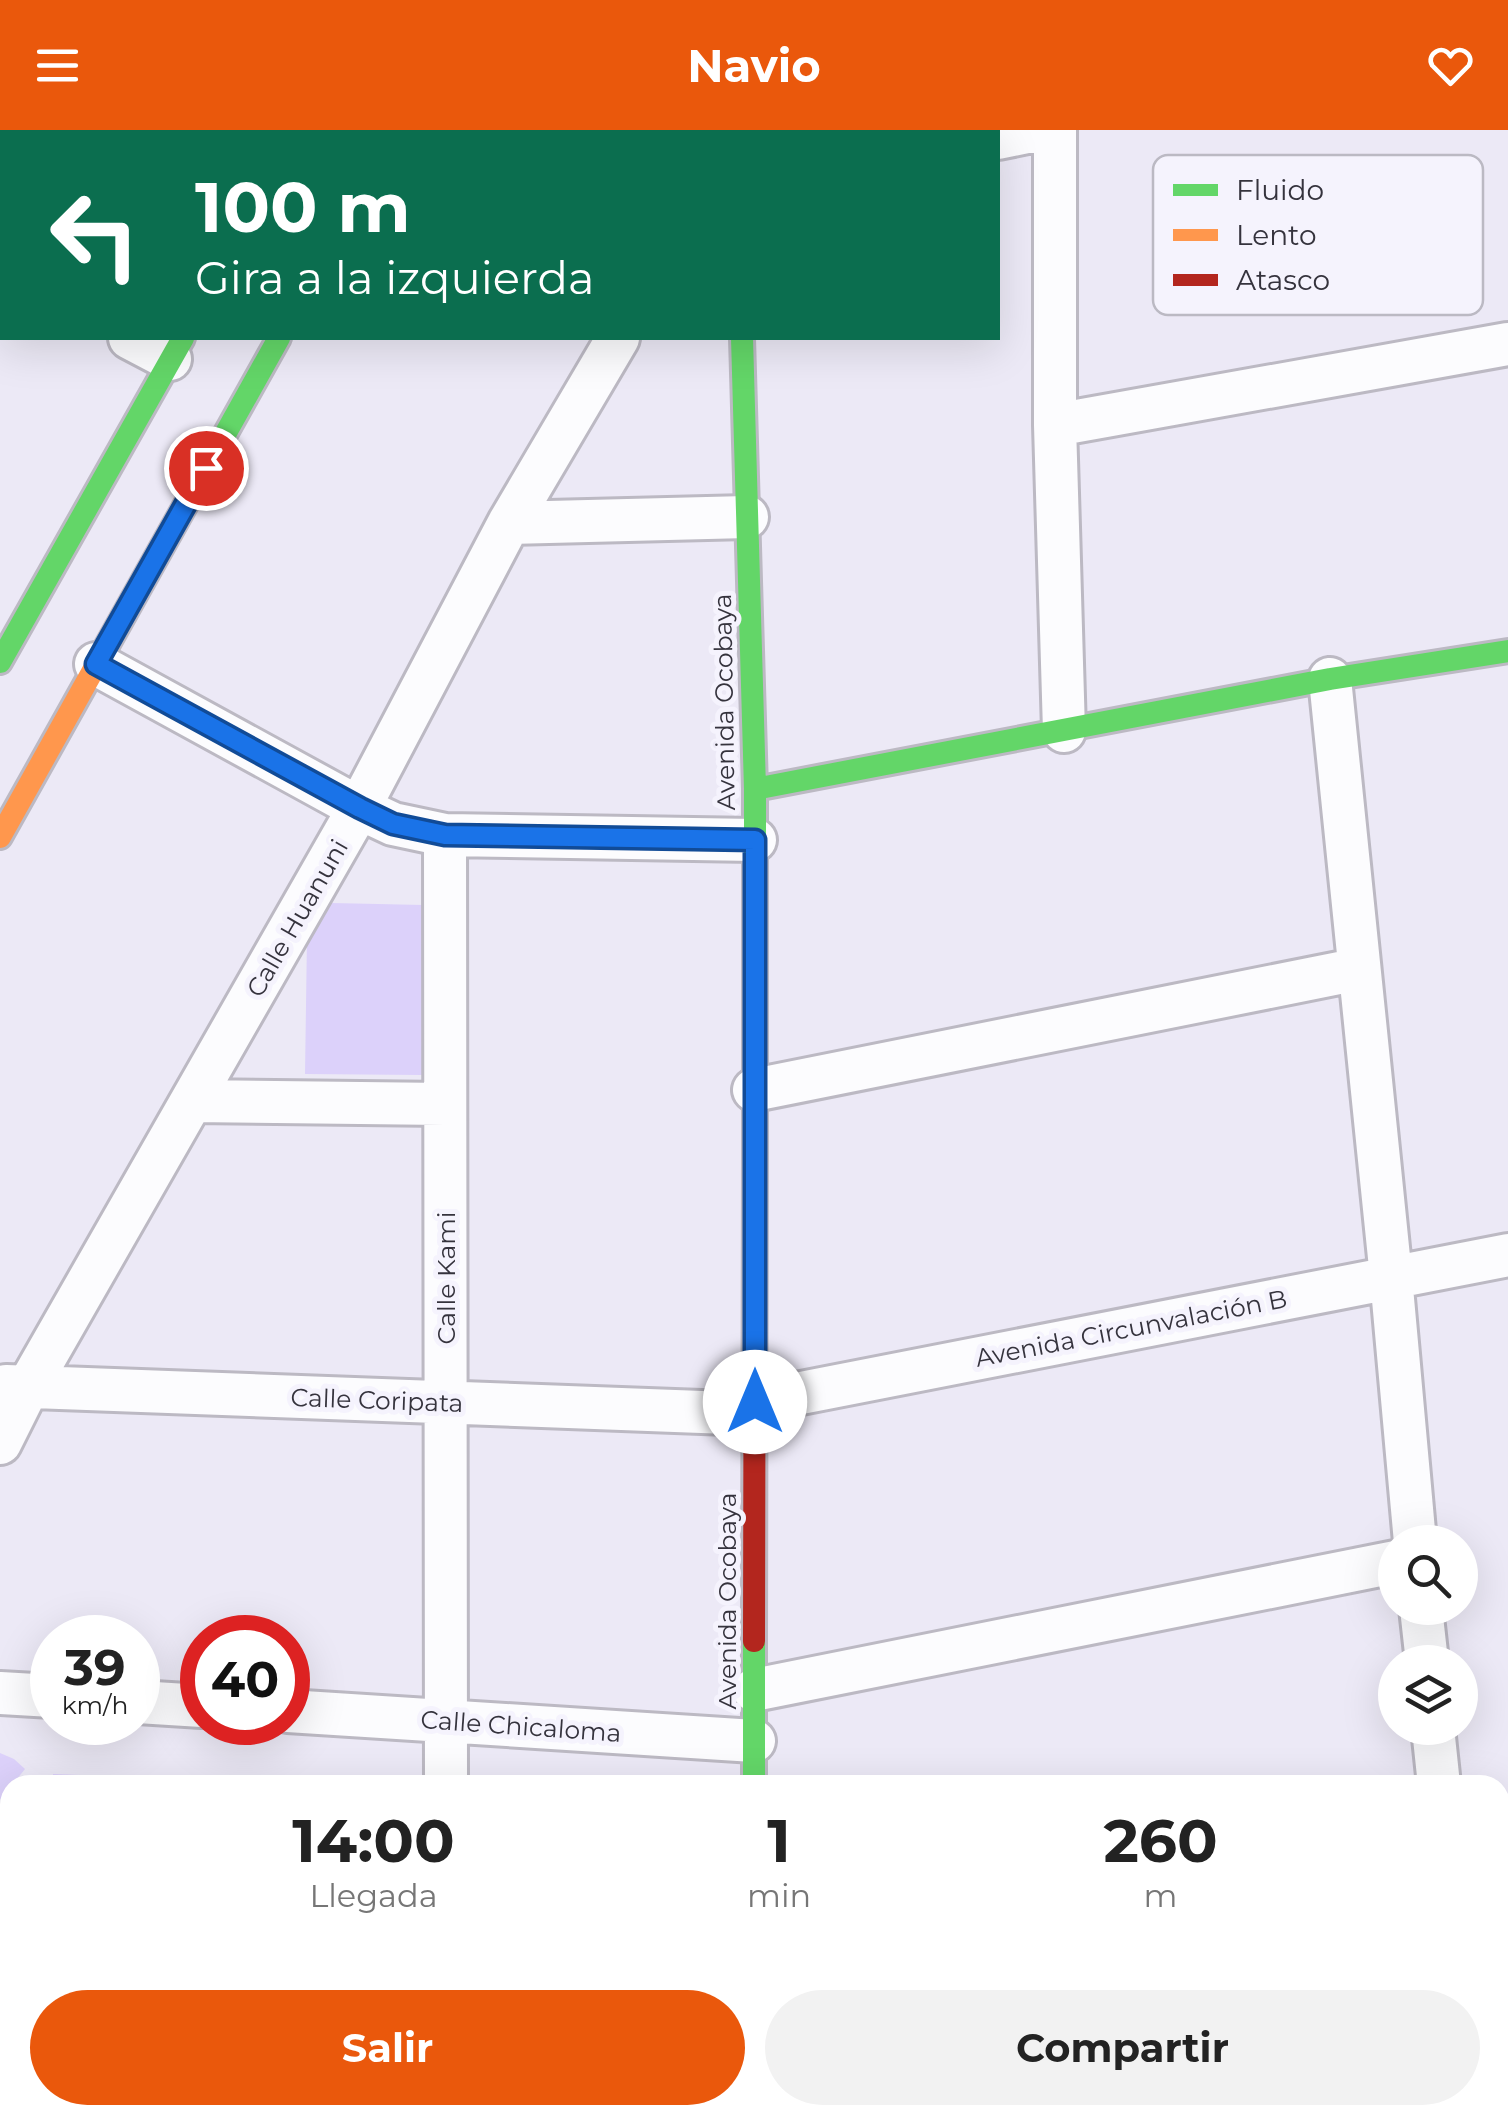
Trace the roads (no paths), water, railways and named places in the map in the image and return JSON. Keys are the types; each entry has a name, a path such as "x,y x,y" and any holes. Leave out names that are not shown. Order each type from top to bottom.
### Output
{"street":[{"path":"1055,130 1054,425 1064,730"},
{"path":"0,662 177,348 139,340"},
{"path":"0,838 278,340"},
{"name":"Calle Huanuni","path":"0,1443 14,1386 193,1100 360,808 509,522 617,340"},
{"name":"Avenida Ocobaya","path":"742,340 755,789 754,1775"},
{"path":"1054,425 1508,344"},
{"path":"509,522 748,517"},
{"path":"755,789 1330,679 1508,650"},
{"path":"96,664 393,824 445,835 755,840"},
{"path":"1330,679 1413,1525"},
{"name":"Calle Kami","path":"445,835 446,1775"},
{"path":"754,1090 1359,969"},
{"path":"193,1100 446,1104"},
{"name":"Avenida Circunvalación B","path":"755,1408 1508,1255"},
{"name":"Calle Coripata","path":"14,1386 446,1402 755,1408"},
{"path":"754,1690 1378,1565"},
{"path":"0,1693 30,1695"},
{"name":"Calle Chicaloma","path":"310,1713 754,1741"},
{"path":"1435,1745 1438,1775"}]}
